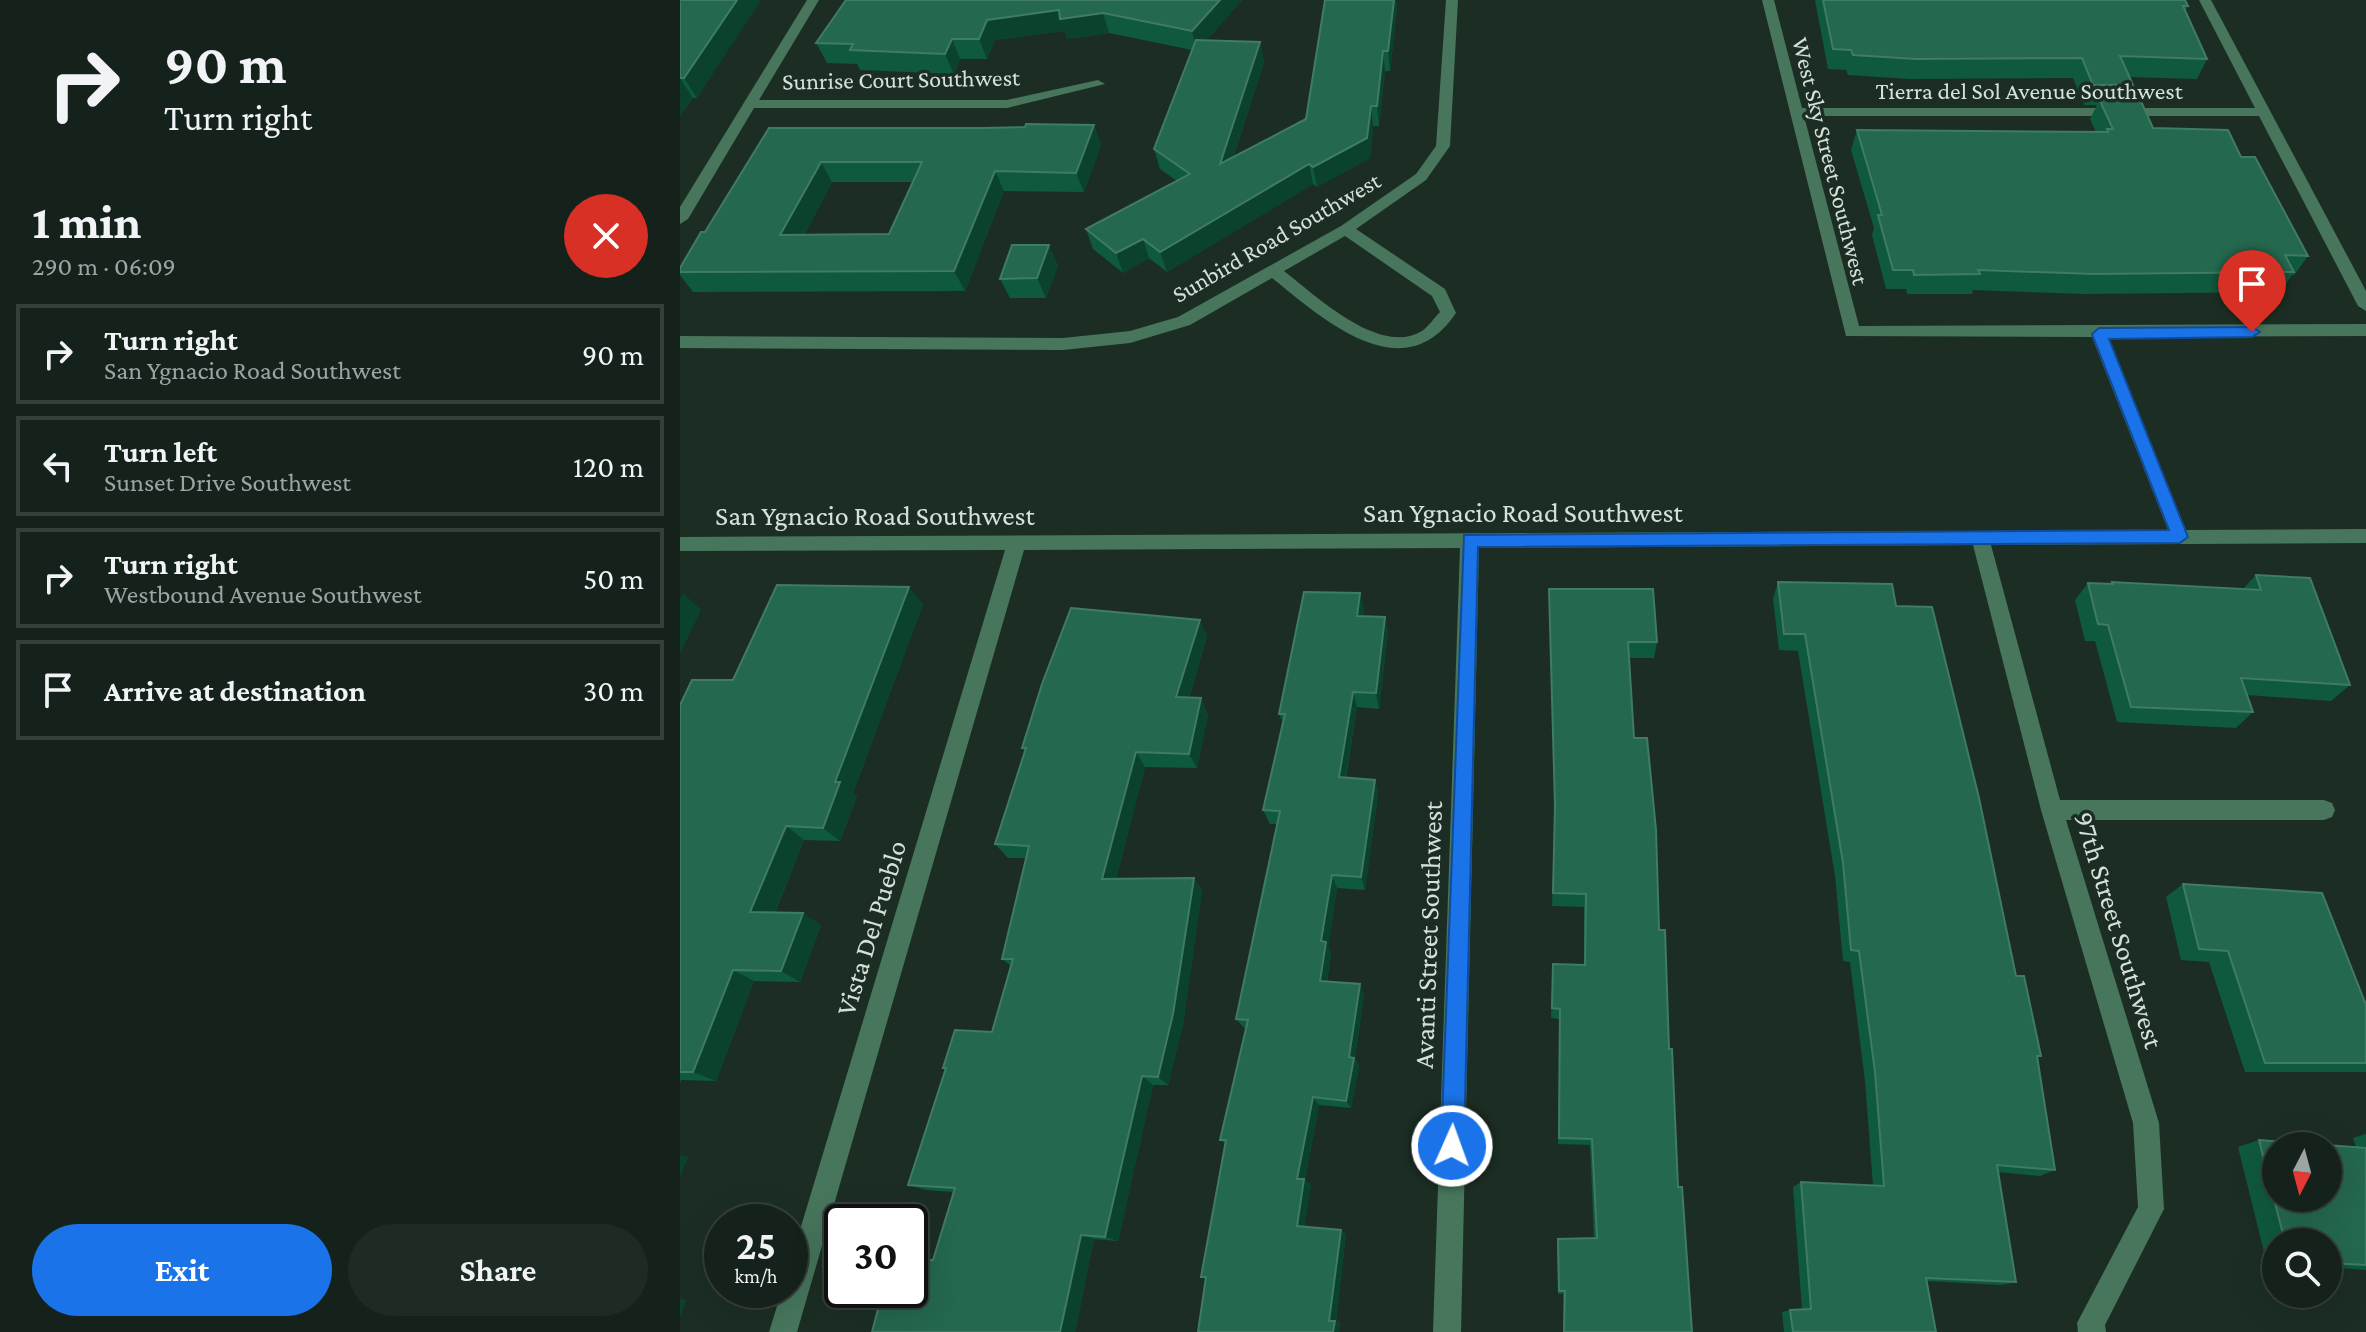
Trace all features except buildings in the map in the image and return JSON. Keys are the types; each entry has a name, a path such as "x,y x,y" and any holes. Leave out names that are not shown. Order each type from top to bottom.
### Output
{"street":[{"path":"680,219 813,0"},
{"name":"Sunbird Road Southwest","path":"680,342 1063,344 1130,337 1184,321 1346,229 1421,177 1443,146 1452,0"},
{"name":"West Sky Street Southwest","path":"1768,0 1852,332 2099,334"},
{"path":"2205,0 2366,306"},
{"name":"Sunrise Court Southwest","path":"752,104 1007,104 1098,84"},
{"name":"Tierra del Sol Avenue Southwest","path":"1795,112 2262,112"},
{"path":"1274,271 1359,335 1382,343 1415,342 1437,330 1448,313 1439,293 1346,229"},
{"path":"2180,537 2099,334 2366,330"},
{"name":"San Ygnacio Road Southwest","path":"680,544 2366,536"},
{"name":"97th Street Southwest","path":"1980,537 2052,810 2146,1123 2151,1209 2091,1323 2092,1332"},
{"name":"Avanti Street Southwest","path":"1447,1332 1470,540"},
{"name":"Vista Del Pueblo","path":"783,1332 1017,542"},
{"path":"2052,810 2324,810"}],"route":[{"path":"1452,1146 1470,540 2180,537 2099,334 2252,332"}]}
